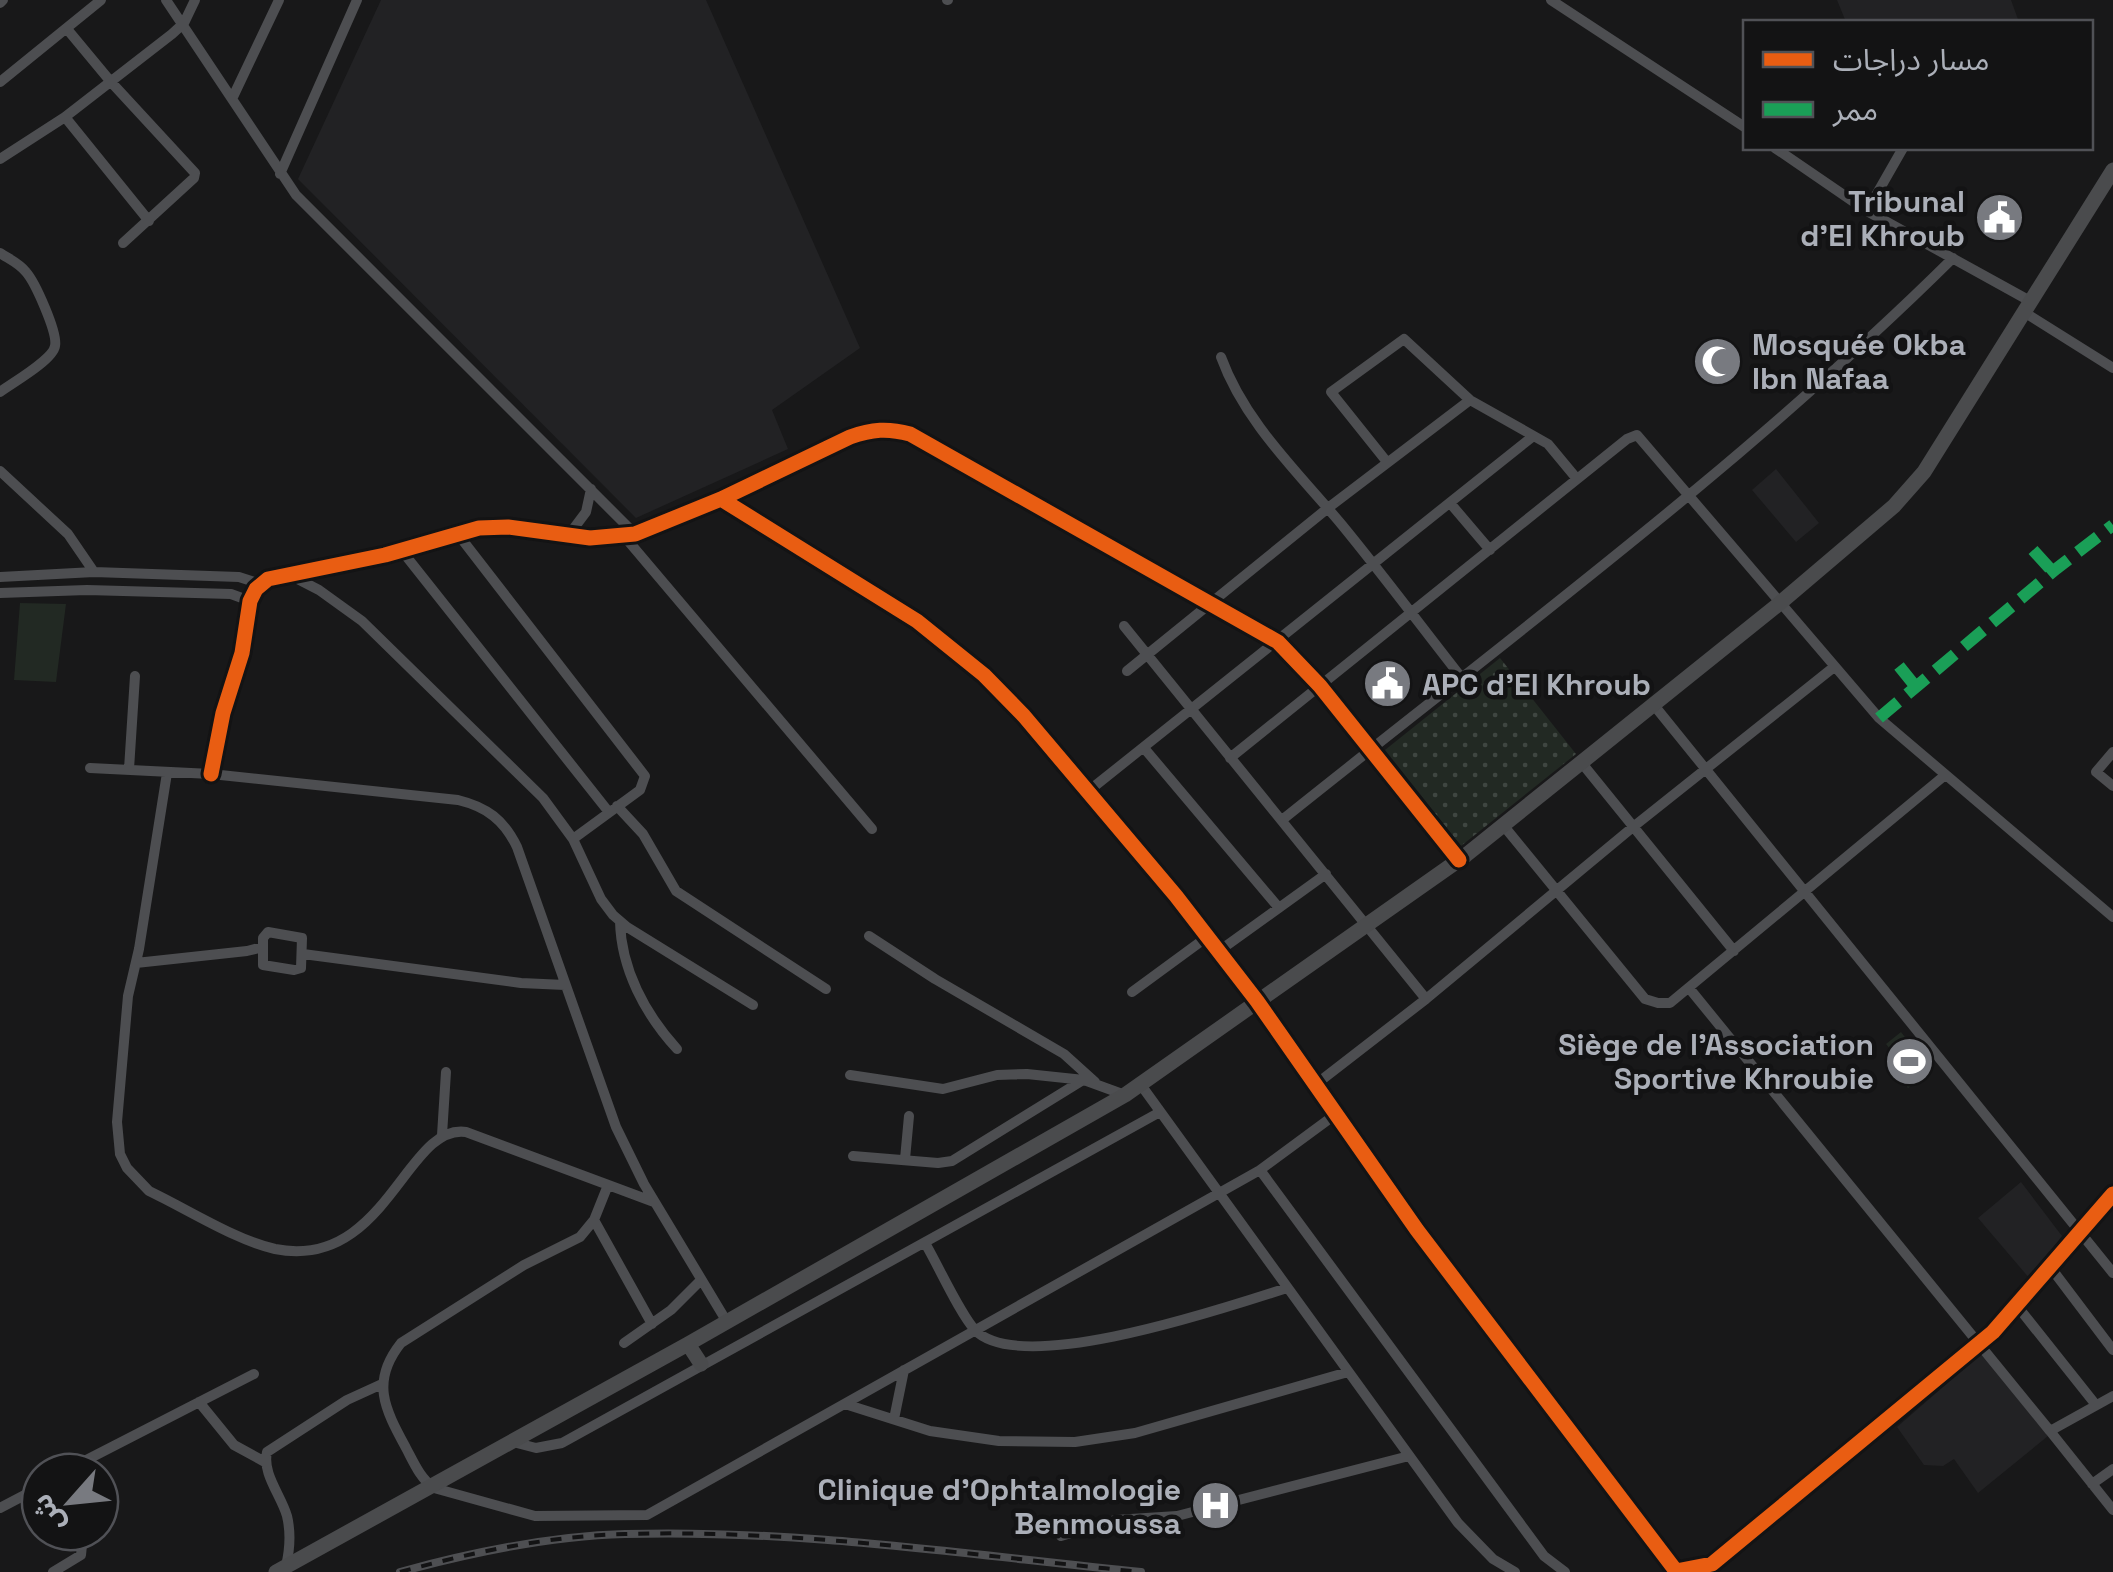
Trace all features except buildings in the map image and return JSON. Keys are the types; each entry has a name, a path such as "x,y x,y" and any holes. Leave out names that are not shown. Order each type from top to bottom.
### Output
{"main road":[{"path":"281,1569 1125,1096 1458,860 1894,506 1924,472 2113,170"},
{"path":"688,1344 700,1364"}],"street":[{"path":"0,82 101,0"},
{"path":"166,0 302,202 591,489 872,828"},
{"path":"1,156 66,117 111,82 184,22 195,0"},
{"path":"232,99 280,0"},
{"path":"280,174 357,0"},
{"path":"1551,0 1743,126"},
{"path":"67,29 195,173 124,243"},
{"path":"66,117 148,221"},
{"path":"1778,150 1868,211 1953,258 2027,306 2113,368"},
{"path":"1868,211 1902,150"},
{"path":"0,253 30,276 56,346 50,356 0,392"},
{"path":"1282,820 1689,494 1876,335 1953,258"},
{"path":"1387,462 1331,392 1404,339 1470,400 1548,444 1578,479"},
{"path":"1221,357 1245,408 1461,677"},
{"path":"1127,671 1328,508 1470,400"},
{"path":"211,774 223,713 242,653 250,601 261,584 286,573 402,550 456,533 508,527 568,536 629,535 721,499 850,437 890,429 910,434 1278,642 1320,686 1458,860"},
{"path":"1230,758 1637,435 1879,718 2113,917"},
{"path":"1086,793 1532,437"},
{"path":"0,470 68,534 94,572"},
{"path":"568,536 586,512 591,489"},
{"path":"721,499 893,606 962,656 1024,716 1257,1001 1417,1230 1676,1571"},
{"path":"1450,503 1490,550"},
{"path":"456,533 643,772 643,787 573,839"},
{"path":"402,550 613,808 643,834 676,891 826,989"},
{"path":"0,577 94,572 239,576 261,584"},
{"path":"286,573 362,621 543,798 573,839 601,899 620,922 753,1005"},
{"path":"0,593 87,590 232,594 250,601"},
{"path":"1124,626 1426,999"},
{"path":"1316,1086 1834,667"},
{"path":"129,769 135,676"},
{"path":"1653,704 2113,1274"},
{"path":"1144,748 1279,908"},
{"path":"2113,752 2096,772 2113,786"},
{"path":"1581,762 1734,951"},
{"path":"90,768 211,774 458,800 488,810 510,833 517,847 616,1127 654,1202 727,1322"},
{"path":"167,772 125,1015 117,1138 127,1168 149,1191 258,1244 276,1249 315,1249 351,1236 366,1224 442,1135 446,1072"},
{"path":"1503,825 1645,998 1670,1002 1944,776"},
{"path":"1219,952 1326,874"},
{"path":"620,922 623,955 644,1005 677,1049"},
{"path":"268,932 298,936 304,940 303,954 298,970 268,967 261,960 264,936 268,932"},
{"path":"869,936 1073,1060 1090,1081"},
{"path":"1132,992 1207,936"},
{"path":"136,962 262,947"},
{"path":"303,954 521,984 565,986"},
{"path":"1689,988 2113,1510"},
{"path":"850,1076 943,1089 1007,1074 1090,1081 1125,1096"},
{"path":"853,1156 938,1163 959,1158 1090,1081"},
{"path":"1140,1084 1476,1544 1515,1572"},
{"path":"513,1442 536,1448 562,1443 1160,1112"},
{"path":"608,1184 594,1220 580,1238 524,1265 400,1343 385,1369 382,1384 388,1414 430,1486 447,1494 535,1516 647,1515 1260,1170 1336,1114"},
{"path":"905,1159 909,1116"},
{"path":"442,1135 466,1132 654,1202"},
{"path":"1260,1170 1544,1556 1564,1572"},
{"path":"1665,1572 1712,1564 1980,1344 2018,1308 2113,1194"},
{"path":"594,1220 652,1324"},
{"path":"925,1244 975,1330 1006,1343 1066,1345 1158,1326 1287,1288"},
{"path":"2051,1268 2113,1350"},
{"path":"624,1343 702,1280"},
{"path":"2018,1308 2096,1405"},
{"path":"894,1419 904,1370"},
{"path":"844,1404 930,1431 999,1441 1106,1440 1348,1372"},
{"path":"102,1452 254,1374"},
{"path":"281,1569 290,1542 287,1516 265,1462 267,1452 347,1400 382,1384"},
{"path":"2050,1431 2113,1396"},
{"path":"199,1402 234,1445 265,1462"},
{"path":"1061,1536 1115,1520 1177,1516 1409,1456"},
{"path":"2092,1484 2113,1469"},
{"path":"53,1572 81,1552"}],"shaded area":[{"path":"381,0 706,0 860,348 772,410 788,449 636,518 298,179"},
{"path":"1837,0 2011,0 2018,20 1845,20"},
{"path":"1776,469 1819,523 1796,542 1752,490"},
{"path":"20,603 66,604 56,682 14,680"},
{"path":"1500,658 1576,754 1461,846 1385,750"},
{"name":"Siège de l'Association Sportive Khroubie","path":"1901,1032 1931,1071 1908,1088 1890,1064 1897,1058 1886,1044"},
{"path":"2021,1182 2062,1236 2030,1279 1978,1218"},
{"path":"1982,1353 2048,1436 1978,1493 1954,1459 1943,1466 1924,1465 1897,1427"}],"railway":[{"path":"400,1572 540,1542 625,1534 819,1539 1141,1572"}],"marked path":[{"path":"1879,718 2113,525"},
{"path":"2033,550 2053,572"},
{"path":"1899,666 1916,687"}],"cycle path":[{"path":"211,774 223,713 242,653 250,601 268,579 385,555 479,528 508,527 590,538 635,534 721,499 850,437 887,430 910,434 1278,642 1320,686 1459,860"},
{"path":"721,499 917,621 984,675 1024,716 1176,896 1257,1001 1417,1230 1676,1571 1712,1564 1993,1332 2113,1194"}],"place":[{"name":"Tribunal d'El Khroub","path":"2000,218"},
{"name":"Mosquée Okba Ibn Nafaa","path":"1717,361"},
{"name":"APC d'El Khroub","path":"1387,684"},
{"name":"Siège de l'Association Sportive Khroubie","path":"1909,1061"},
{"name":"Clinique d'Ophtalmologie Benmoussa","path":"1216,1506"}]}
